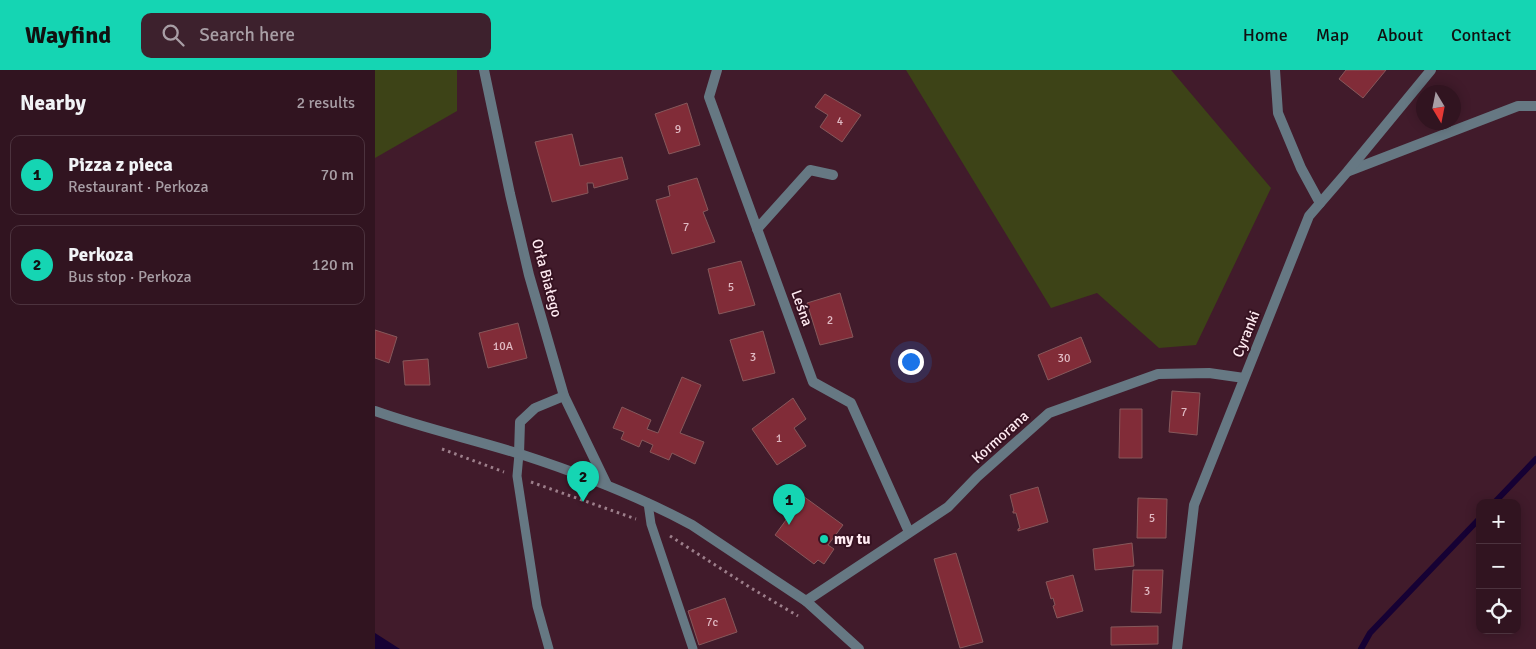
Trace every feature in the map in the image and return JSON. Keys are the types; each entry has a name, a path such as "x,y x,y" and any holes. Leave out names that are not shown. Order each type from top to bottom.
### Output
{"street":[{"name":"Orła Białego","path":"484,70 510,194 563,396 607,485"},
{"name":"Leśna","path":"717,70 709,97 813,382 851,403 909,532"},
{"path":"1275,70 1278,113 1301,168 1320,204"},
{"name":"Cyranki","path":"1177,649 1194,505 1309,216 1431,70"},
{"path":"1347,172 1518,106 1536,106"},
{"path":"757,229 810,170 833,175"},
{"name":"Kormorana","path":"807,601 948,507 977,477 1049,413 1158,374 1209,373 1244,378"},
{"path":"519,454 520,422 535,408 563,396"},
{"path":"375,411 563,468 648,503 692,525 807,601 859,649"}],"lane":[{"path":"519,454 517,476 537,606 549,649"},
{"path":"648,503 651,524 693,649"}],"path":[{"path":"433,446 651,524 804,620"}],"green space":[{"path":"375,70 457,70 457,111 375,158"},
{"path":"906,70 1171,70 1271,188 1196,345 1159,348 1097,293 1051,308"}],"shaded area":[{"path":"375,633 400,649 375,649"}],"building":[{"path":"1346,70 1386,70 1363,98 1339,79"},
{"path":"825,94 861,115 842,142 820,127 828,115 815,107"},
{"path":"687,103 700,145 669,154 655,114"},
{"path":"572,134 580,166 622,157 628,179 594,188 593,183 587,183 588,193 552,202 535,142"},
{"path":"697,178 708,210 703,212 715,242 672,254 656,200 670,196 668,186"},
{"path":"741,261 755,305 719,314 708,269"},
{"path":"840,293 853,337 820,345 807,303"},
{"path":"518,323 527,358 488,368 479,333"},
{"path":"375,330 397,337 389,363 375,358"},
{"path":"763,331 775,373 743,381 730,340"},
{"path":"1081,337 1091,362 1048,380 1038,355"},
{"path":"428,359 430,385 405,385 403,361"},
{"path":"682,377 701,385 680,433 704,442 695,464 672,453 669,460 650,452 653,445 642,440 639,447 621,439 624,432 613,428 622,407 651,420 647,429 658,433"},
{"path":"1172,391 1200,393 1197,435 1169,432"},
{"path":"793,398 806,419 794,428 806,446 777,465 752,429"},
{"path":"1120,409 1142,409 1142,458 1119,458"},
{"path":"1038,487 1048,522 1018,531 1020,528 1016,513 1013,513 1010,495"},
{"path":"803,496 843,525 828,545 834,549 824,564 818,560 814,564 775,535 789,516 783,512 792,500 797,504"},
{"path":"1138,498 1167,499 1166,538 1137,538"},
{"path":"1132,543 1134,566 1095,570 1093,549"},
{"path":"956,553 983,642 960,648 934,559"},
{"path":"1133,570 1163,570 1161,613 1131,612"},
{"path":"1073,575 1083,611 1057,618 1053,606 1055,605 1053,598 1051,599 1046,582"},
{"path":"725,598 737,632 699,645 688,611"},
{"path":"1158,626 1158,644 1111,645 1111,627"}],"waterway":[{"path":"1498,499 1536,459"},
{"path":"1361,649 1370,633 1476,522"}],"place":[{"name":"Perkoza","path":"583,502"},
{"name":"Pizza z pieca","path":"789,525"},
{"name":"my tu","path":"824,539"}]}
